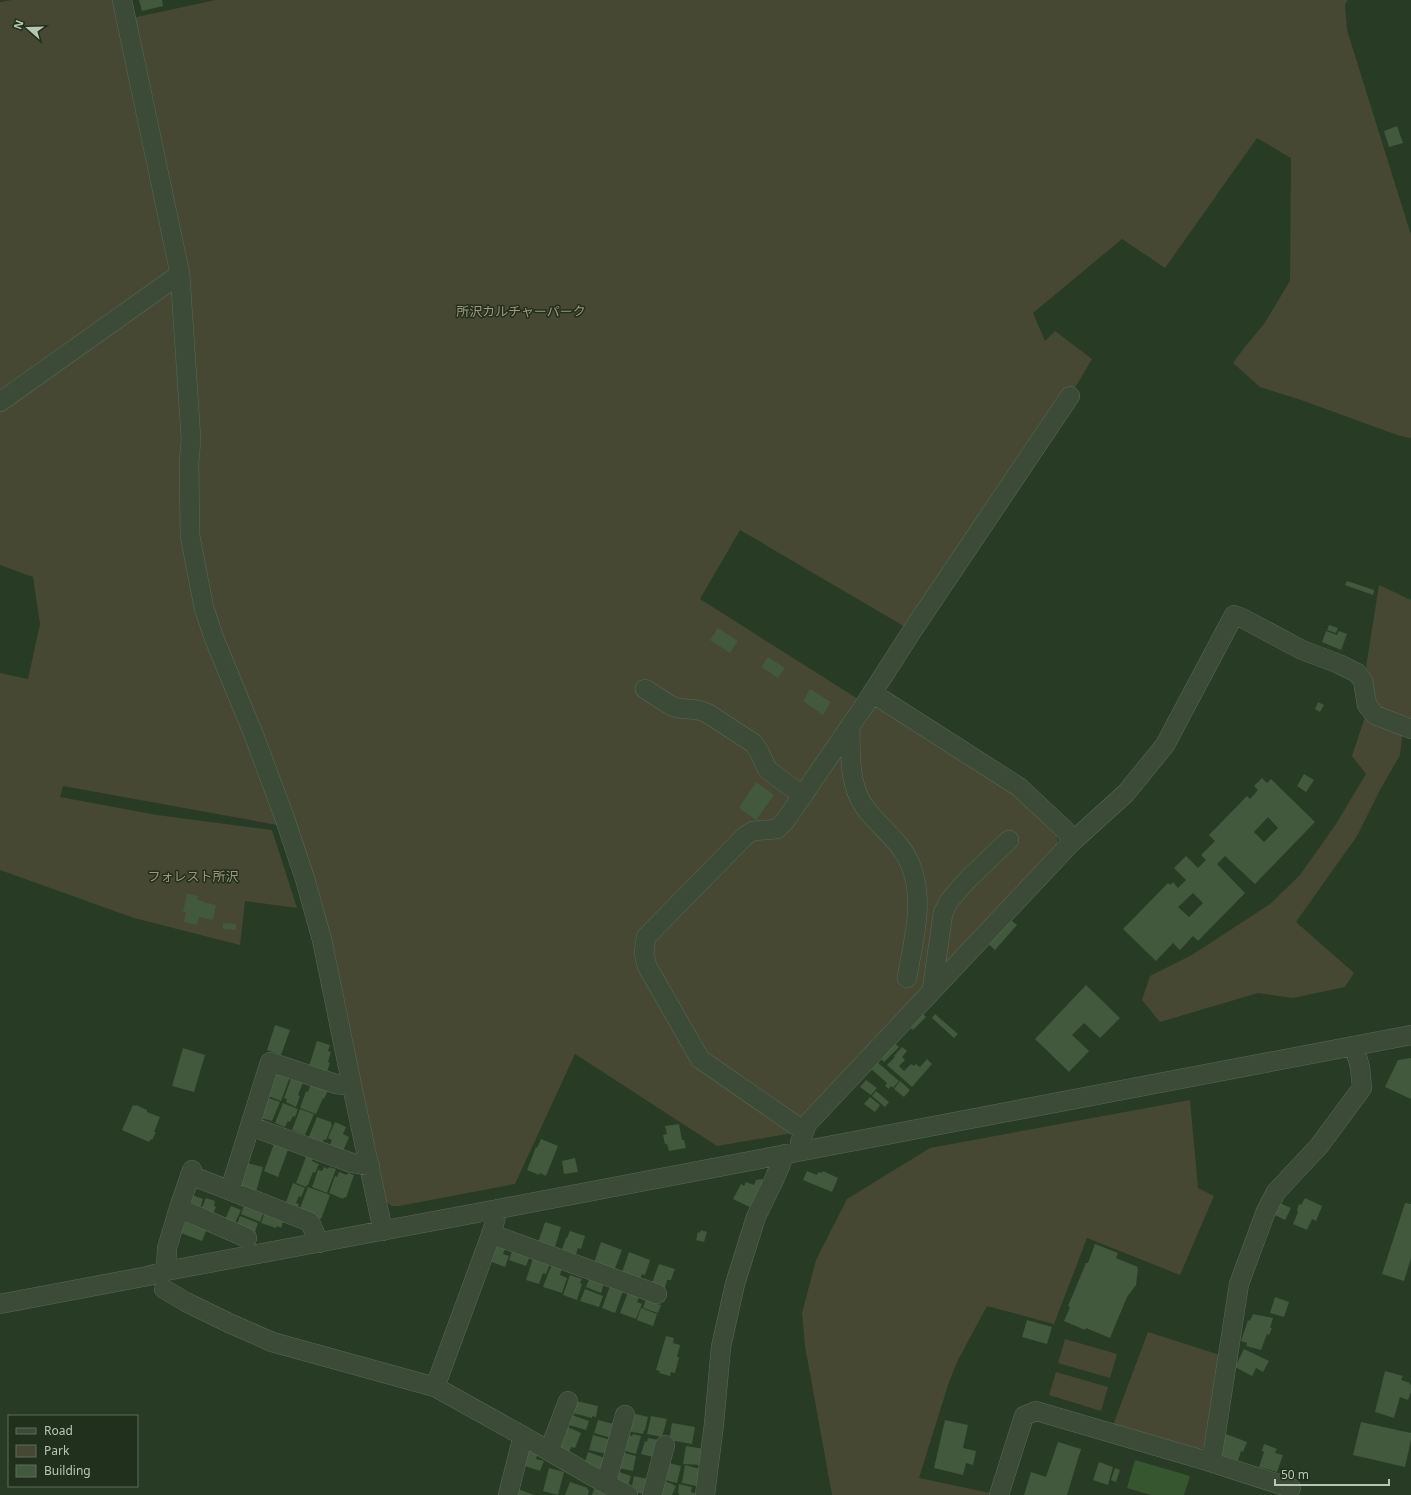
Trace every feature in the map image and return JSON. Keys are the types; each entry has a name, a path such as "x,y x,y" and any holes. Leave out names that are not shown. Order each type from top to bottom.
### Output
{"street":[{"path":"122,0 180,274 191,439 189,463 190,536 204,608 214,638 286,819 305,879 322,940 383,1231"},
{"path":"0,402 180,274"},
{"path":"804,1131 700,1059 647,966 644,953 646,936 745,836 753,831 777,829 785,821 862,709 916,624 1070,396"},
{"path":"705,1495 722,1347 735,1284 756,1217 773,1182 807,1124 1072,842 1126,793 1165,746 1234,615 1302,650 1339,664 1357,673 1363,681 1367,705 1375,715 1411,729"},
{"path":"646,689 677,708 698,710 707,713 753,743 757,747 764,765 768,770 803,796"},
{"path":"872,693 1019,787 1066,831 1072,842"},
{"path":"850,726 852,773 857,792 863,805 870,814 902,848 911,865 915,877 918,893 918,906 907,978"},
{"path":"932,990 943,913 949,901 1008,840"},
{"path":"0,1304 148,1276 165,1280 319,1243 1411,1035"},
{"path":"1207,1461 1213,1452 1239,1284 1266,1211 1276,1192 1319,1146 1362,1088 1360,1067 1354,1046"},
{"path":"230,1190 270,1062 336,1084 352,1086"},
{"path":"250,1126 352,1163 370,1166"},
{"path":"319,1243 310,1222 230,1190 191,1172 178,1208 167,1248 165,1280 186,1302 228,1323 272,1342 435,1388 628,1495"},
{"path":"178,1208 247,1238"},
{"path":"435,1388 491,1234 498,1209"},
{"path":"491,1234 657,1294"},
{"path":"549,1451 568,1401"},
{"path":"999,1495 1024,1416 1036,1411 1207,1461 1291,1488"},
{"path":"606,1484 625,1415"},
{"path":"508,1495 523,1436"},
{"path":"652,1495 665,1445"}],"green space":[{"name":"所沢カルチャーパーク","path":"12,0 122,0 127,19 216,0 1348,0 1345,4 1347,30 1411,235 1411,438 1400,436 1301,400 1260,387 1233,363 1264,324 1290,281 1291,158 1257,138 1165,268 1122,239 1033,313 1045,341 1055,331 1092,359 1070,396 912,631 740,530 700,599 858,699 874,699 1019,795 1055,830 1058,840 1056,849 793,1133 717,1146 575,1054 515,1184 399,1206 392,1206 386,1202 294,828 63,786 60,797 157,815 272,830 297,908 245,901 240,945 134,918 0,870 0,673 28,679 40,624 33,577 0,565 0,2"},
{"path":"1379,585 1411,600 1411,722 1404,720 1400,755 1380,790 1357,836 1296,922 1354,973 1345,987 1293,998 1258,993 1160,1022 1142,1000 1150,976 1192,955 1270,904 1300,875 1336,824 1366,774 1352,756 1367,711 1373,684 1366,667"},
{"path":"1190,1100 1198,1188 1214,1196 1180,1275 1087,1238 1054,1324 987,1306 957,1362 949,1382 919,1478 990,1493 989,1495 832,1495 805,1346 802,1313 816,1260 847,1199 930,1148"},
{"path":"1148,1332 1220,1355 1207,1445 1198,1451 1113,1425"},
{"path":"1065,1339 1117,1354 1110,1378 1058,1363"},
{"path":"1056,1372 1108,1387 1101,1411 1049,1395"}],"shaded area":[{"path":"1135,1460 1190,1476 1184,1495 1151,1495 1127,1488"}],"building":[{"path":"139,0 162,0 163,6 142,11"},
{"path":"1397,126 1403,143 1389,147 1384,131"},
{"path":"1347,581 1374,590 1373,595 1345,585"},
{"path":"1329,625 1338,628 1336,633 1327,630"},
{"path":"718,628 738,641 730,653 710,640"},
{"path":"1326,631 1337,635 1339,631 1347,634 1341,650 1322,642"},
{"path":"768,657 785,668 778,678 761,667"},
{"path":"810,689 831,702 823,715 803,701"},
{"path":"1318,702 1324,705 1320,712 1315,709"},
{"path":"1304,774 1314,780 1306,792 1297,786"},
{"path":"1262,778 1267,783 1271,779 1315,822 1255,884 1225,856 1217,864 1245,893 1198,941 1193,936 1180,950 1173,943 1156,961 1123,929 1168,883 1170,885 1173,882 1178,888 1186,880 1174,868 1186,856 1198,868 1206,860 1201,855 1215,841 1209,835 1247,796 1250,799 1258,790 1254,786","holes":["1268,817 1278,828 1264,842 1254,832","1193,893 1203,903 1189,917 1178,907"]},
{"path":"756,782 774,795 756,820 739,808"},
{"path":"187,894 198,896 197,900 216,905 213,920 199,917 197,925 184,922 186,912 183,912"},
{"path":"1007,917 1017,925 995,950 985,941"},
{"path":"223,923 236,924 236,930 223,929"},
{"path":"1086,985 1120,1018 1100,1038 1084,1023 1072,1035 1089,1051 1069,1072 1035,1039"},
{"path":"921,1012 926,1017 913,1030 908,1025"},
{"path":"935,1014 958,1034 954,1038 932,1018"},
{"path":"275,1025 290,1030 281,1055 267,1050"},
{"path":"891,1040 899,1047 884,1062 877,1055"},
{"path":"317,1041 330,1045 328,1051 331,1052 328,1062 330,1063 326,1074 309,1066"},
{"path":"902,1047 907,1051 902,1057 905,1060 899,1066 904,1071 911,1064 914,1066 916,1064 920,1067 927,1059 932,1064 912,1087 887,1065"},
{"path":"183,1048 205,1055 194,1092 172,1086"},
{"path":"1411,1058 1411,1099 1385,1087 1398,1060"},
{"path":"876,1061 899,1081 893,1088 891,1086 889,1089 885,1086 887,1083 870,1068"},
{"path":"274,1073 291,1074 281,1101 266,1095"},
{"path":"298,1077 304,1080 298,1095 300,1096 296,1107 286,1102 287,1099 284,1098 291,1079 296,1081"},
{"path":"866,1080 877,1088 871,1095 860,1087"},
{"path":"900,1081 910,1090 904,1097 894,1089"},
{"path":"311,1084 328,1090 316,1114 300,1108 306,1091 308,1092"},
{"path":"876,1091 889,1102 885,1107 872,1096"},
{"path":"266,1097 280,1102 272,1121 260,1118"},
{"path":"870,1097 880,1105 875,1112 864,1104"},
{"path":"283,1103 298,1109 295,1117 293,1116 290,1122 288,1121 285,1127 275,1123"},
{"path":"133,1105 136,1105 147,1110 147,1112 160,1117 154,1132 156,1132 152,1140 151,1139 149,1142 122,1130"},
{"path":"300,1109 314,1114 305,1135 292,1130"},
{"path":"317,1117 331,1122 332,1125 326,1140 324,1139 323,1142 315,1139 313,1141 308,1139"},
{"path":"335,1122 346,1127 343,1134 349,1137 342,1154 328,1149 332,1140 328,1138"},
{"path":"679,1124 682,1140 684,1140 686,1148 669,1151 667,1144 665,1144 663,1135 667,1134 665,1126"},
{"path":"541,1139 558,1146 546,1176 527,1170 536,1147 537,1148"},
{"path":"274,1144 288,1150 278,1177 264,1171"},
{"path":"307,1154 313,1157 312,1161 319,1164 315,1173 313,1172 306,1187 296,1183"},
{"path":"575,1158 578,1172 564,1174 562,1161"},
{"path":"247,1163 263,1167 256,1192 240,1187"},
{"path":"324,1167 328,1169 329,1167 336,1169 327,1193 312,1187 318,1170 322,1171"},
{"path":"807,1171 817,1175 818,1172 822,1173 823,1171 838,1178 832,1192 803,1180"},
{"path":"339,1172 347,1175 348,1173 354,1175 346,1198 344,1197 343,1199 329,1193 335,1176 337,1177"},
{"path":"762,1179 768,1182 754,1209 733,1199 741,1184 744,1186 746,1182 754,1185 756,1180"},
{"path":"293,1183 305,1188 301,1197 299,1196 296,1203 299,1204 298,1207 286,1202"},
{"path":"308,1187 330,1195 321,1219 299,1211"},
{"path":"192,1195 203,1199 199,1212 189,1208"},
{"path":"206,1198 215,1201 214,1206 216,1207 212,1216 200,1212"},
{"path":"1305,1198 1322,1206 1316,1221 1312,1219 1307,1230 1293,1224 1298,1212 1297,1210 1299,1204 1301,1205"},
{"path":"1280,1203 1291,1208 1285,1220 1275,1215"},
{"path":"1405,1203 1411,1204 1411,1258 1404,1281 1382,1274"},
{"path":"244,1205 264,1211 260,1222 241,1214"},
{"path":"231,1206 241,1210 235,1223 225,1219"},
{"path":"265,1212 284,1219 281,1228 277,1226 276,1228 261,1223"},
{"path":"240,1216 258,1223 255,1232 236,1227"},
{"path":"186,1220 207,1229 202,1241 181,1233"},
{"path":"545,1222 561,1227 555,1247 537,1246"},
{"path":"701,1230 707,1232 704,1242 696,1240 698,1232 700,1233"},
{"path":"570,1231 585,1236 581,1249 578,1248 575,1257 561,1252"},
{"path":"601,1242 622,1250 614,1271 593,1266"},
{"path":"495,1243 506,1247 503,1254 509,1256 505,1267 489,1261"},
{"path":"1095,1244 1118,1253 1116,1258 1138,1267 1136,1285 1127,1297 1110,1338 1064,1321 1070,1307 1068,1306"},
{"path":"513,1248 531,1253 526,1266 509,1260"},
{"path":"629,1252 650,1260 645,1275 642,1274 639,1282 621,1275"},
{"path":"534,1255 551,1261 546,1274 543,1273 539,1284 526,1280"},
{"path":"552,1264 562,1268 560,1275 567,1278 562,1293 543,1287"},
{"path":"659,1264 675,1269 671,1280 667,1280 665,1288 652,1283"},
{"path":"570,1275 582,1279 577,1300 563,1295"},
{"path":"590,1277 604,1283 601,1293 586,1287"},
{"path":"610,1286 623,1291 615,1313 602,1308"},
{"path":"585,1289 603,1296 599,1307 580,1301"},
{"path":"629,1290 640,1294 637,1302 642,1304 636,1319 620,1313"},
{"path":"647,1296 658,1300 657,1304 661,1305 658,1313 643,1308"},
{"path":"1275,1297 1289,1302 1284,1317 1270,1313"},
{"path":"641,1308 657,1314 653,1326 637,1320"},
{"path":"1253,1314 1273,1318 1270,1328 1272,1328 1269,1335 1267,1334 1261,1350 1246,1346 1247,1343 1241,1341 1248,1320 1250,1321"},
{"path":"1027,1320 1052,1327 1047,1344 1022,1337"},
{"path":"666,1336 674,1338 673,1343 680,1345 675,1373 671,1372 670,1376 659,1373 660,1371 656,1370"},
{"path":"1244,1349 1269,1361 1263,1372 1256,1368 1252,1376 1235,1367"},
{"path":"1385,1371 1403,1376 1401,1380 1410,1383 1409,1384 1411,1385 1411,1392 1408,1400 1400,1397 1394,1418 1375,1412"},
{"path":"572,1400 598,1406 596,1417 592,1416 592,1418 569,1412"},
{"path":"632,1413 648,1417 643,1434 627,1431"},
{"path":"569,1414 589,1421 586,1430 566,1424"},
{"path":"651,1416 667,1419 662,1437 647,1434"},
{"path":"598,1420 618,1425 615,1439 594,1433"},
{"path":"945,1420 968,1425 963,1448 976,1451 973,1465 966,1463 963,1475 934,1468"},
{"path":"1361,1422 1411,1433 1411,1440 1405,1467 1353,1455"},
{"path":"672,1423 695,1427 692,1444 669,1440"},
{"path":"563,1425 581,1433 575,1448 571,1447 568,1455 554,1449"},
{"path":"633,1434 641,1436 636,1454 622,1450 628,1435 632,1436"},
{"path":"1226,1434 1247,1442 1243,1452 1241,1451 1238,1461 1219,1455"},
{"path":"593,1435 611,1440 607,1454 589,1450"},
{"path":"648,1438 658,1440 653,1457 641,1454 645,1441 647,1442"},
{"path":"1058,1442 1081,1449 1067,1495 1024,1495 1031,1472 1046,1477"},
{"path":"1264,1444 1277,1449 1275,1453 1283,1455 1277,1472 1259,1467 1264,1452 1262,1451"},
{"path":"686,1446 704,1449 701,1465 683,1464"},
{"path":"528,1449 538,1453 536,1459 544,1461 540,1471 522,1465"},
{"path":"588,1452 605,1458 601,1471 584,1465"},
{"path":"621,1452 636,1456 633,1471 618,1468"},
{"path":"1099,1462 1113,1467 1108,1485 1093,1480"},
{"path":"669,1463 681,1466 677,1483 664,1480"},
{"path":"685,1465 700,1469 696,1486 682,1483"},
{"path":"549,1468 564,1472 558,1495 543,1491"},
{"path":"1115,1468 1120,1470 1116,1482 1111,1480"},
{"path":"616,1471 631,1476 628,1486 613,1482"},
{"path":"634,1476 648,1479 643,1494 631,1491"},
{"path":"661,1480 676,1486 672,1495 657,1495"},
{"path":"570,1482 588,1488 588,1495 565,1495"},
{"path":"679,1484 692,1487 691,1492 700,1495 679,1495"},
{"path":"518,1489 534,1495 516,1495"},
{"path":"594,1489 609,1495 592,1495"}],"park label":[{"name":"フォレスト所沢","path":"193,876"}]}
